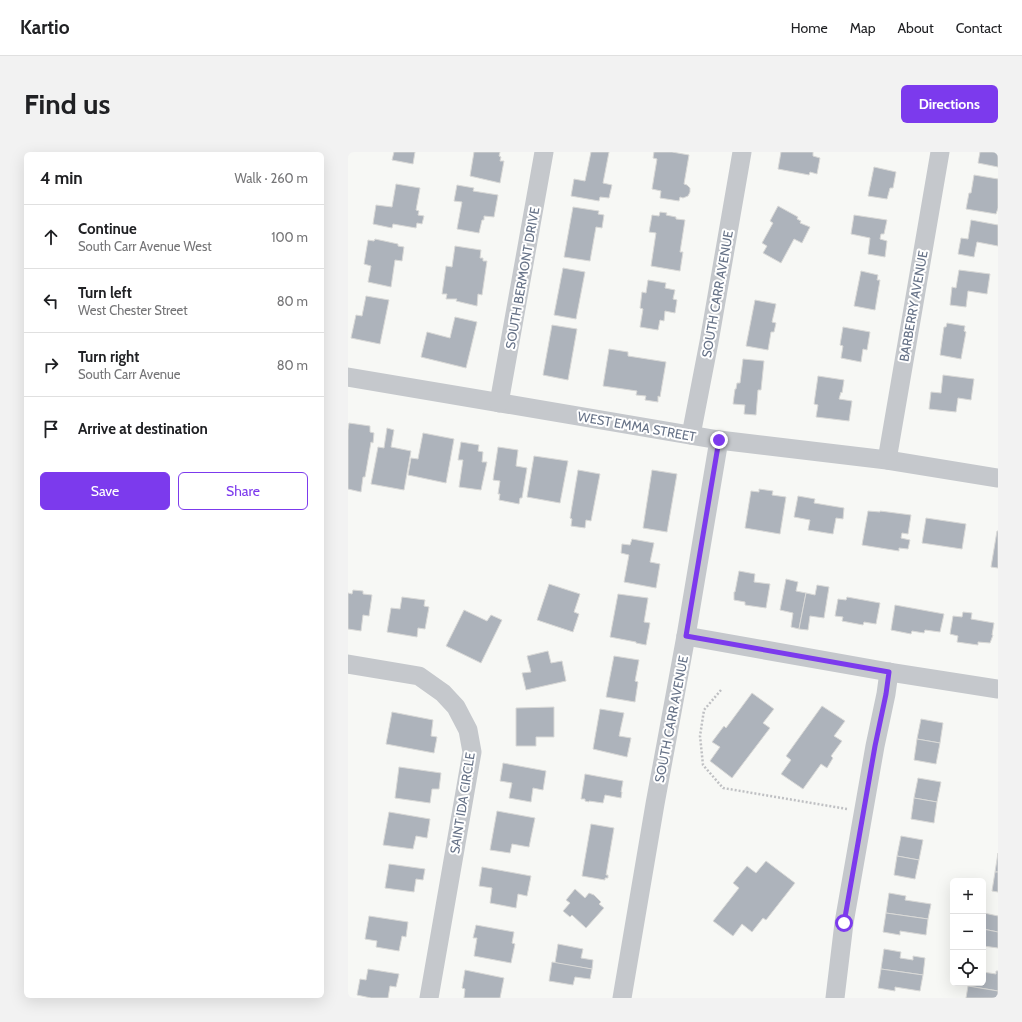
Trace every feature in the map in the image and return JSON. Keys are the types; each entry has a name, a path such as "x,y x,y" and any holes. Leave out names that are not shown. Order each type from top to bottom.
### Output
{"street":[{"name":"SOUTH BERMONT DRIVE","path":"499,403 544,152"},
{"name":"SOUTH CARR AVENUE","path":"691,436 742,152"},
{"name":"BARBERRY AVENUE","path":"887,460 940,152"},
{"name":"WEST EMMA STREET","path":"348,377 691,436 887,460 998,478"},
{"name":"SOUTH CARR AVENUE","path":"622,998 719,440"},
{"path":"686,636 889,672 998,689"},
{"name":"SAINT IDA CIRCLE","path":"348,664 419,676 444,693 456,707 468,730 472,752 429,998"},
{"path":"835,998 844,923 889,672"}],"path":[{"path":"721,690 704,710 700,736 702,765 723,788 863,811"}],"building":[{"path":"394,152 415,152 413,164 392,160"},
{"path":"474,152 500,152 500,161 504,161 500,183 470,176"},
{"path":"591,152 609,152 603,183 612,185 609,198 600,197 599,201 571,196 574,179 585,181"},
{"path":"654,152 672,152 689,155 684,184 690,188 688,196 683,198 680,197 679,201 660,198 661,191 652,189 657,159 653,158"},
{"path":"781,152 813,152 813,156 820,158 817,174 810,172 809,175 778,169"},
{"path":"980,152 998,152 998,167 978,163"},
{"path":"874,167 896,172 893,188 890,188 887,199 868,196"},
{"path":"974,175 998,179 998,208 996,214 966,209 969,193 971,193"},
{"path":"396,184 420,188 416,210 419,211 418,215 424,216 422,224 417,223 416,228 393,224 392,228 373,224 376,205 392,207"},
{"path":"457,185 474,188 473,191 498,195 494,217 484,216 479,233 457,229 462,202 454,201"},
{"path":"778,206 798,217 797,219 801,221 800,223 810,227 802,243 794,239 781,263 763,253 767,246 762,243 773,223 770,221"},
{"path":"573,207 599,211 598,214 604,215 602,228 596,227 590,261 564,257"},
{"path":"660,212 667,213 666,215 676,217 676,219 685,220 680,252 683,252 680,271 651,266 656,233 649,232 652,215 659,216"},
{"path":"854,215 887,220 884,234 881,234 880,239 887,241 885,257 868,254 870,238 851,234"},
{"path":"971,220 998,225 998,246 977,242 974,257 958,254 961,238 968,239"},
{"path":"375,239 398,244 398,246 404,247 402,261 395,260 391,287 368,282 371,266 364,264 368,240 374,241"},
{"path":"455,246 481,250 480,258 483,258 483,261 487,261 482,295 478,294 477,306 456,301 457,299 446,299 447,294 442,294 446,266 452,267"},
{"path":"563,268 585,272 576,319 554,315"},
{"path":"959,270 990,274 987,294 968,291 966,307 950,305 952,287 956,288"},
{"path":"861,271 878,275 877,280 880,280 875,310 854,306"},
{"path":"648,280 666,283 665,288 675,290 673,299 677,300 675,313 665,311 664,321 660,320 658,330 640,327 643,309 640,308 642,292 646,293"},
{"path":"366,296 389,300 380,344 351,338 356,315 362,316"},
{"path":"755,300 776,304 772,322 776,323 774,332 771,332 768,350 746,346"},
{"path":"455,317 477,322 466,368 421,357 427,332 450,338"},
{"path":"947,323 965,326 964,331 966,332 961,359 940,355 944,327 946,327"},
{"path":"552,325 577,329 568,380 543,375"},
{"path":"843,327 870,332 867,350 863,349 861,362 841,358 843,346 840,345"},
{"path":"609,349 628,352 628,356 666,362 658,402 645,400 646,396 636,395 637,391 603,386"},
{"path":"743,359 764,361 761,390 758,390 756,415 744,414 745,405 733,404 737,383 740,383"},
{"path":"943,375 974,379 971,400 958,398 956,412 929,409 931,392 941,393"},
{"path":"818,376 844,380 842,393 841,392 839,399 852,401 849,421 816,417 818,405 814,404"},
{"path":"349,423 370,426 370,432 374,433 365,477 363,477 361,492 348,489"},
{"path":"387,428 394,430 391,447 411,451 404,490 371,484 378,447 384,448"},
{"path":"423,433 454,439 446,483 408,475 411,458 418,459"},
{"path":"461,442 479,445 478,451 483,452 482,462 487,462 481,490 459,487 463,460 458,460"},
{"path":"498,447 518,450 516,466 527,468 522,498 520,498 519,504 499,500 500,494 498,494 500,481 493,480"},
{"path":"534,456 568,461 560,503 527,497"},
{"path":"578,470 600,474 591,521 586,520 585,528 571,526 572,519 570,518"},
{"path":"652,470 677,474 667,532 643,528"},
{"path":"759,489 773,491 772,495 786,497 780,534 745,528 751,491 759,492"},
{"path":"798,496 815,499 814,503 844,508 843,519 836,518 833,534 808,530 810,520 794,517"},
{"path":"868,511 911,515 908,534 902,533 901,538 910,540 908,549 899,548 899,551 862,545"},
{"path":"926,518 966,524 962,549 922,543"},
{"path":"998,531 998,568 991,567"},
{"path":"632,539 654,543 650,562 660,564 656,588 624,582 629,555 621,553 622,544 630,545"},
{"path":"739,571 755,574 754,582 770,584 766,608 745,605 745,602 734,600 734,592"},
{"path":"786,579 798,582 796,591 806,593 799,629 791,627 793,613 780,610"},
{"path":"549,584 580,594 574,612 579,614 573,632 537,620"},
{"path":"817,585 829,587 824,618 810,616 808,630 799,629 806,593 815,595"},
{"path":"353,590 363,591 363,594 372,595 369,616 363,615 361,631 348,629 348,593 352,594"},
{"path":"618,594 648,598 644,622 650,623 646,645 610,637"},
{"path":"402,597 425,600 424,606 429,607 425,629 418,628 417,637 387,632 391,608 400,609"},
{"path":"847,597 880,603 876,624 864,622 863,625 842,621 843,617 835,616 838,599 846,600"},
{"path":"895,605 944,614 940,632 925,630 924,633 912,631 911,634 891,630"},
{"path":"464,610 487,621 491,615 502,620 481,663 446,646"},
{"path":"963,612 972,613 971,619 994,623 993,635 990,643 978,642 978,645 957,642 958,636 950,634 953,616 962,617"},
{"path":"548,651 551,663 562,661 566,681 526,690 522,673 531,672 527,656"},
{"path":"614,656 639,660 635,681 638,682 635,702 606,697"},
{"path":"752,693 774,709 763,723 770,728 732,778 710,761 720,747 712,742 724,726 726,728"},
{"path":"822,706 845,721 834,736 842,741 831,756 833,758 827,768 821,764 803,789 781,774 791,760 786,756"},
{"path":"554,707 554,737 536,737 536,746 516,746 516,708"},
{"path":"600,709 624,713 619,736 631,738 627,757 593,749"},
{"path":"392,712 433,720 431,736 437,737 434,753 386,744"},
{"path":"921,719 943,723 940,743 917,739"},
{"path":"917,739 940,743 936,764 914,760"},
{"path":"503,763 546,771 543,790 533,788 531,802 509,798 512,783 500,781"},
{"path":"399,767 441,773 439,789 432,789 430,803 395,798"},
{"path":"585,774 623,781 621,798 605,795 603,803 589,802 585,801 585,799 581,799"},
{"path":"918,778 941,782 937,802 914,798"},
{"path":"914,798 937,802 934,823 911,819"},
{"path":"497,811 535,818 529,847 512,844 510,853 490,850"},
{"path":"389,812 430,819 427,838 416,836 413,849 383,845"},
{"path":"591,824 614,828 606,875 608,875 608,878 605,878 605,880 582,876"},
{"path":"901,836 923,840 919,860 897,856"},
{"path":"998,853 998,872 995,872"},
{"path":"897,856 919,860 915,879 894,875"},
{"path":"766,861 795,883 766,920 763,918 752,932 742,924 733,936 713,921 739,888 733,883 747,866 756,873"},
{"path":"389,864 425,869 423,880 416,879 414,892 385,888"},
{"path":"482,867 531,876 527,896 518,894 516,908 490,903 492,888 479,886"},
{"path":"995,872 998,872 998,892 992,891"},
{"path":"575,889 585,898 589,893 594,895 601,902 599,904 604,908 586,928 572,915 570,917 563,911 570,903 566,900"},
{"path":"889,893 906,896 905,900 931,904 928,919 886,913"},
{"path":"886,913 928,919 926,935 900,931 900,935 883,932"},
{"path":"986,913 998,916 998,932 986,930"},
{"path":"369,916 408,922 406,937 402,936 399,951 376,947 377,941 365,939"},
{"path":"476,925 514,932 512,943 515,944 511,963 474,956 477,938 473,938"},
{"path":"986,930 998,932 998,948 986,946"},
{"path":"558,944 583,949 581,958 593,960 592,969 555,963"},
{"path":"884,949 901,952 900,958 913,960 913,956 925,958 923,975 881,969"},
{"path":"552,962 592,969 590,979 575,977 573,985 549,981"},
{"path":"368,969 399,974 396,987 390,986 388,998 371,998 357,995 360,979 366,980"},
{"path":"881,969 923,975 920,991 895,987 895,991 878,988"},
{"path":"465,970 504,978 500,998 464,998 465,989 462,988"},
{"path":"996,971 998,971 998,991 968,986 986,986 986,972 996,974"},
{"path":"968,986 998,991 998,998 966,998"}],"route":[{"path":"719,440 686,636 889,672 844,923"}]}
